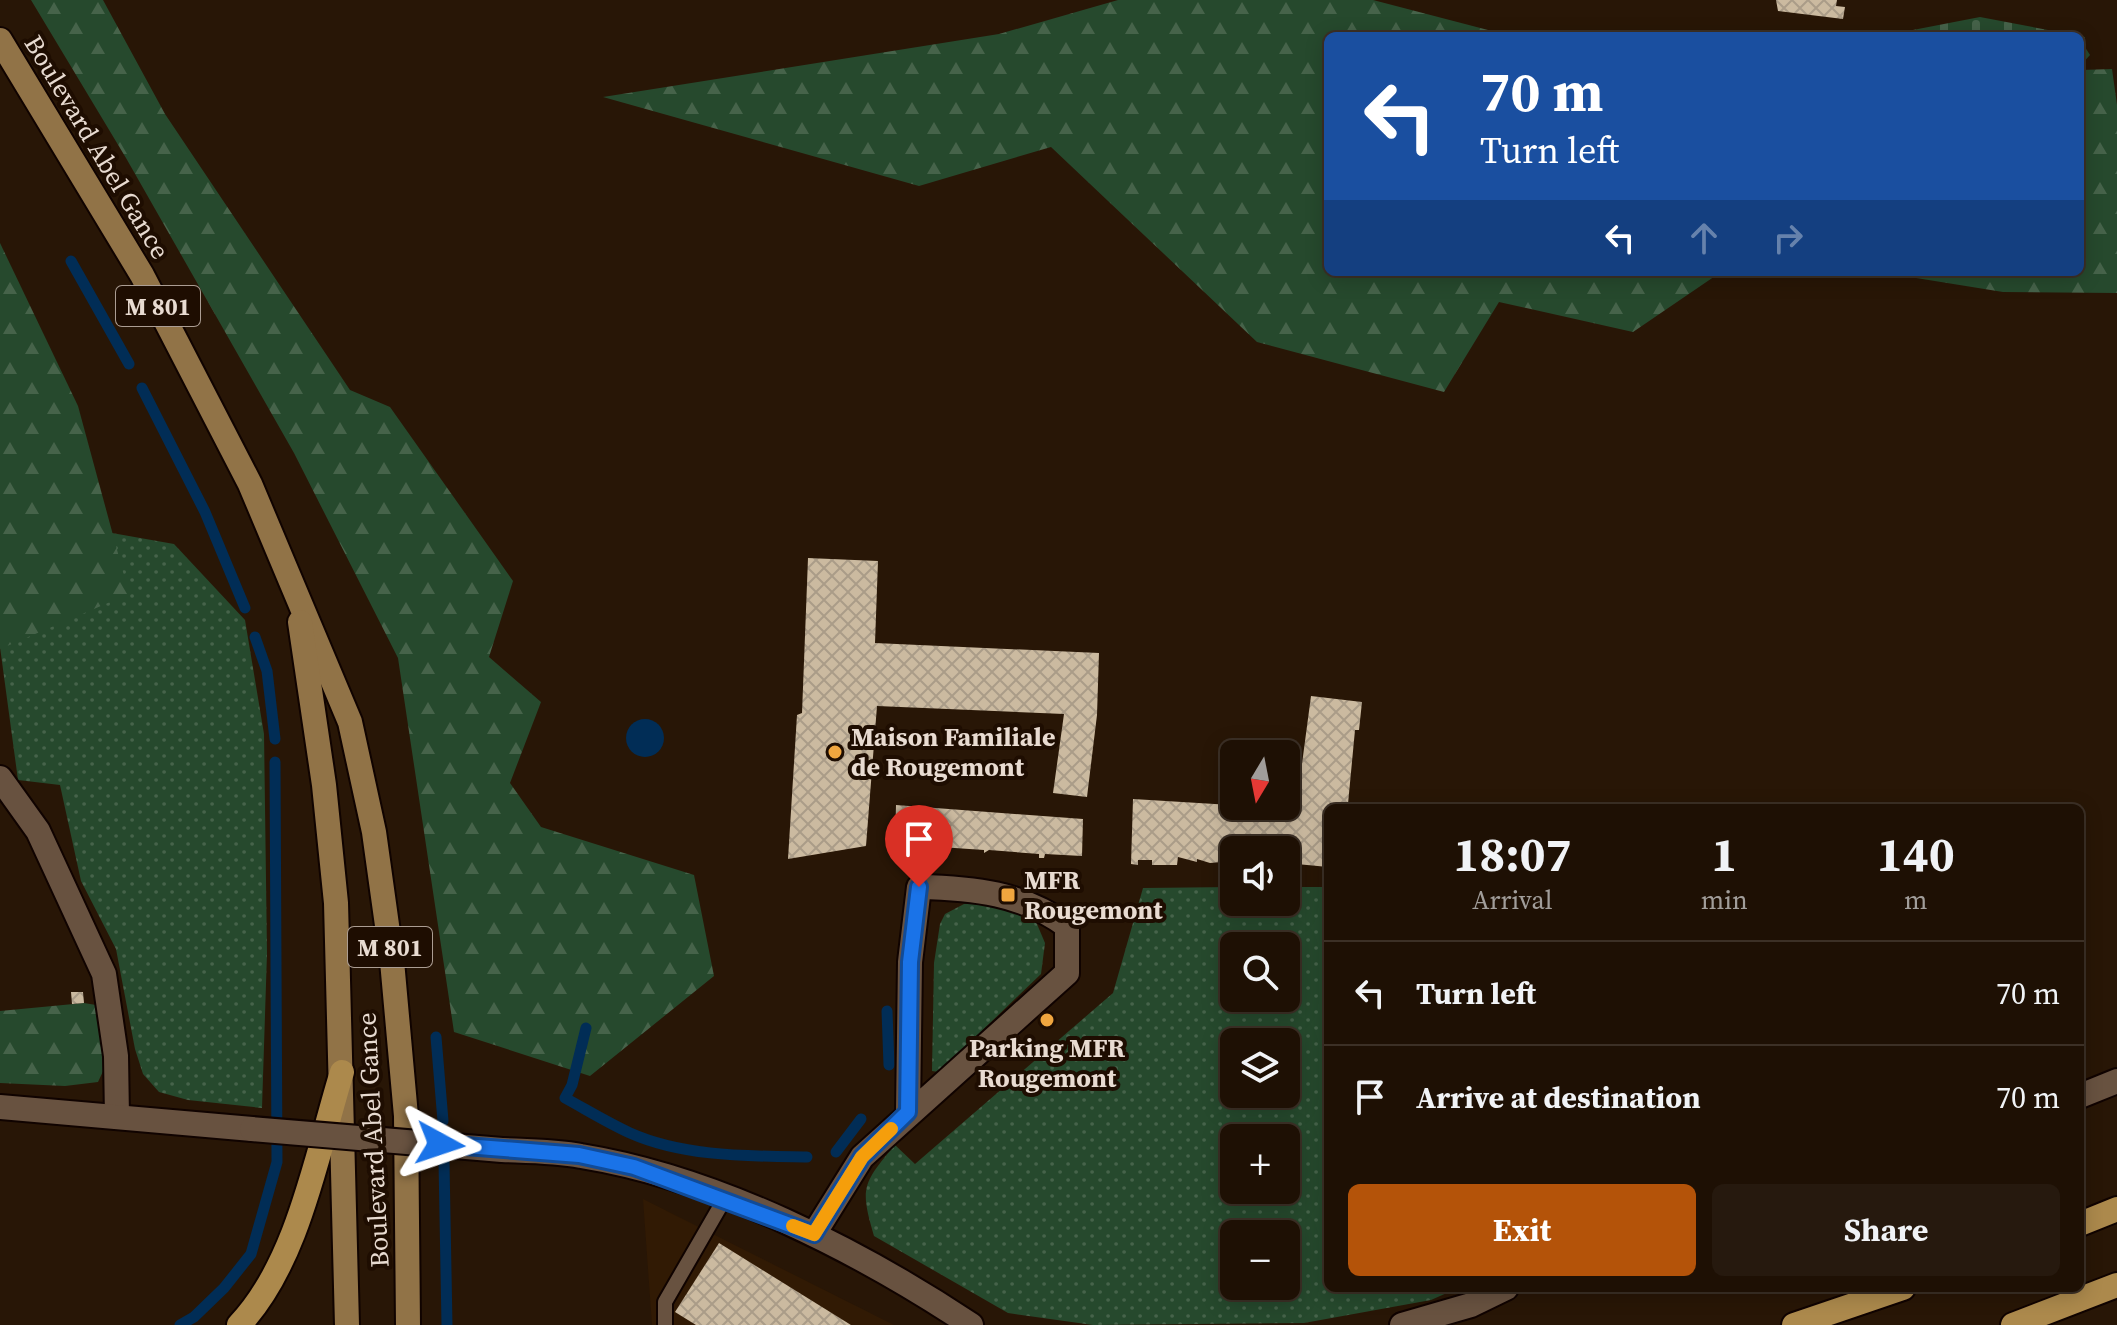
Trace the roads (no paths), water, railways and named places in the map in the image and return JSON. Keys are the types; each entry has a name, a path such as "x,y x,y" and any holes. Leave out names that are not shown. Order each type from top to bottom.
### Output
{"highway":[{"path":"239,1325 270,1285 291,1239 342,1072"},
{"path":"2084,1222 2117,1209"},
{"path":"2013,1325 2117,1285"},
{"path":"1794,1325 1891,1292"}],"main road":[{"name":"Boulevard Abel Gance","path":"0,40 142,275 250,484 295,584 350,722 384,896 406,1116 408,1325"},
{"name":"Boulevard Abel Gance","path":"295,584 330,837 342,1072 347,1325"}],"street":[{"path":"0,778 38,831 104,974 116,1056 117,1117"},
{"path":"814,1234 862,1157 908,1112 1067,973 1067,926 1050,913 1008,895 960,888 919,887 910,962 908,1112"},
{"path":"2084,1094 2117,1081"},
{"path":"0,1107 579,1155 621,1164 725,1198 814,1234 931,1299 971,1325"},
{"path":"1402,1325 1471,1305 1498,1292"}],"lane":[{"path":"665,1325 665,1302 725,1198"}],"water":[{"path":"645,719 659,724 664,738 659,752 645,757 631,752 626,738 631,724"}],"waterway":[{"path":"71,261 129,364"},
{"path":"142,388 205,512 245,608"},
{"path":"255,637 267,671 275,739"},
{"path":"180,1325 194,1317 224,1288 251,1254 277,1162 275,762"},
{"path":"887,1011 889,1065"},
{"path":"586,1028 572,1085 565,1098 630,1133 672,1147 717,1154 807,1157"},
{"path":"436,1037 443,1121"},
{"path":"836,1152 861,1119"},
{"path":"444,1162 447,1325"}],"place":[{"name":"Maison Familiale de Rougemont","path":"835,752"},
{"name":"MFR Rougemont","path":"1008,895"},
{"name":"Parking MFR Rougemont","path":"1047,1020"}]}
